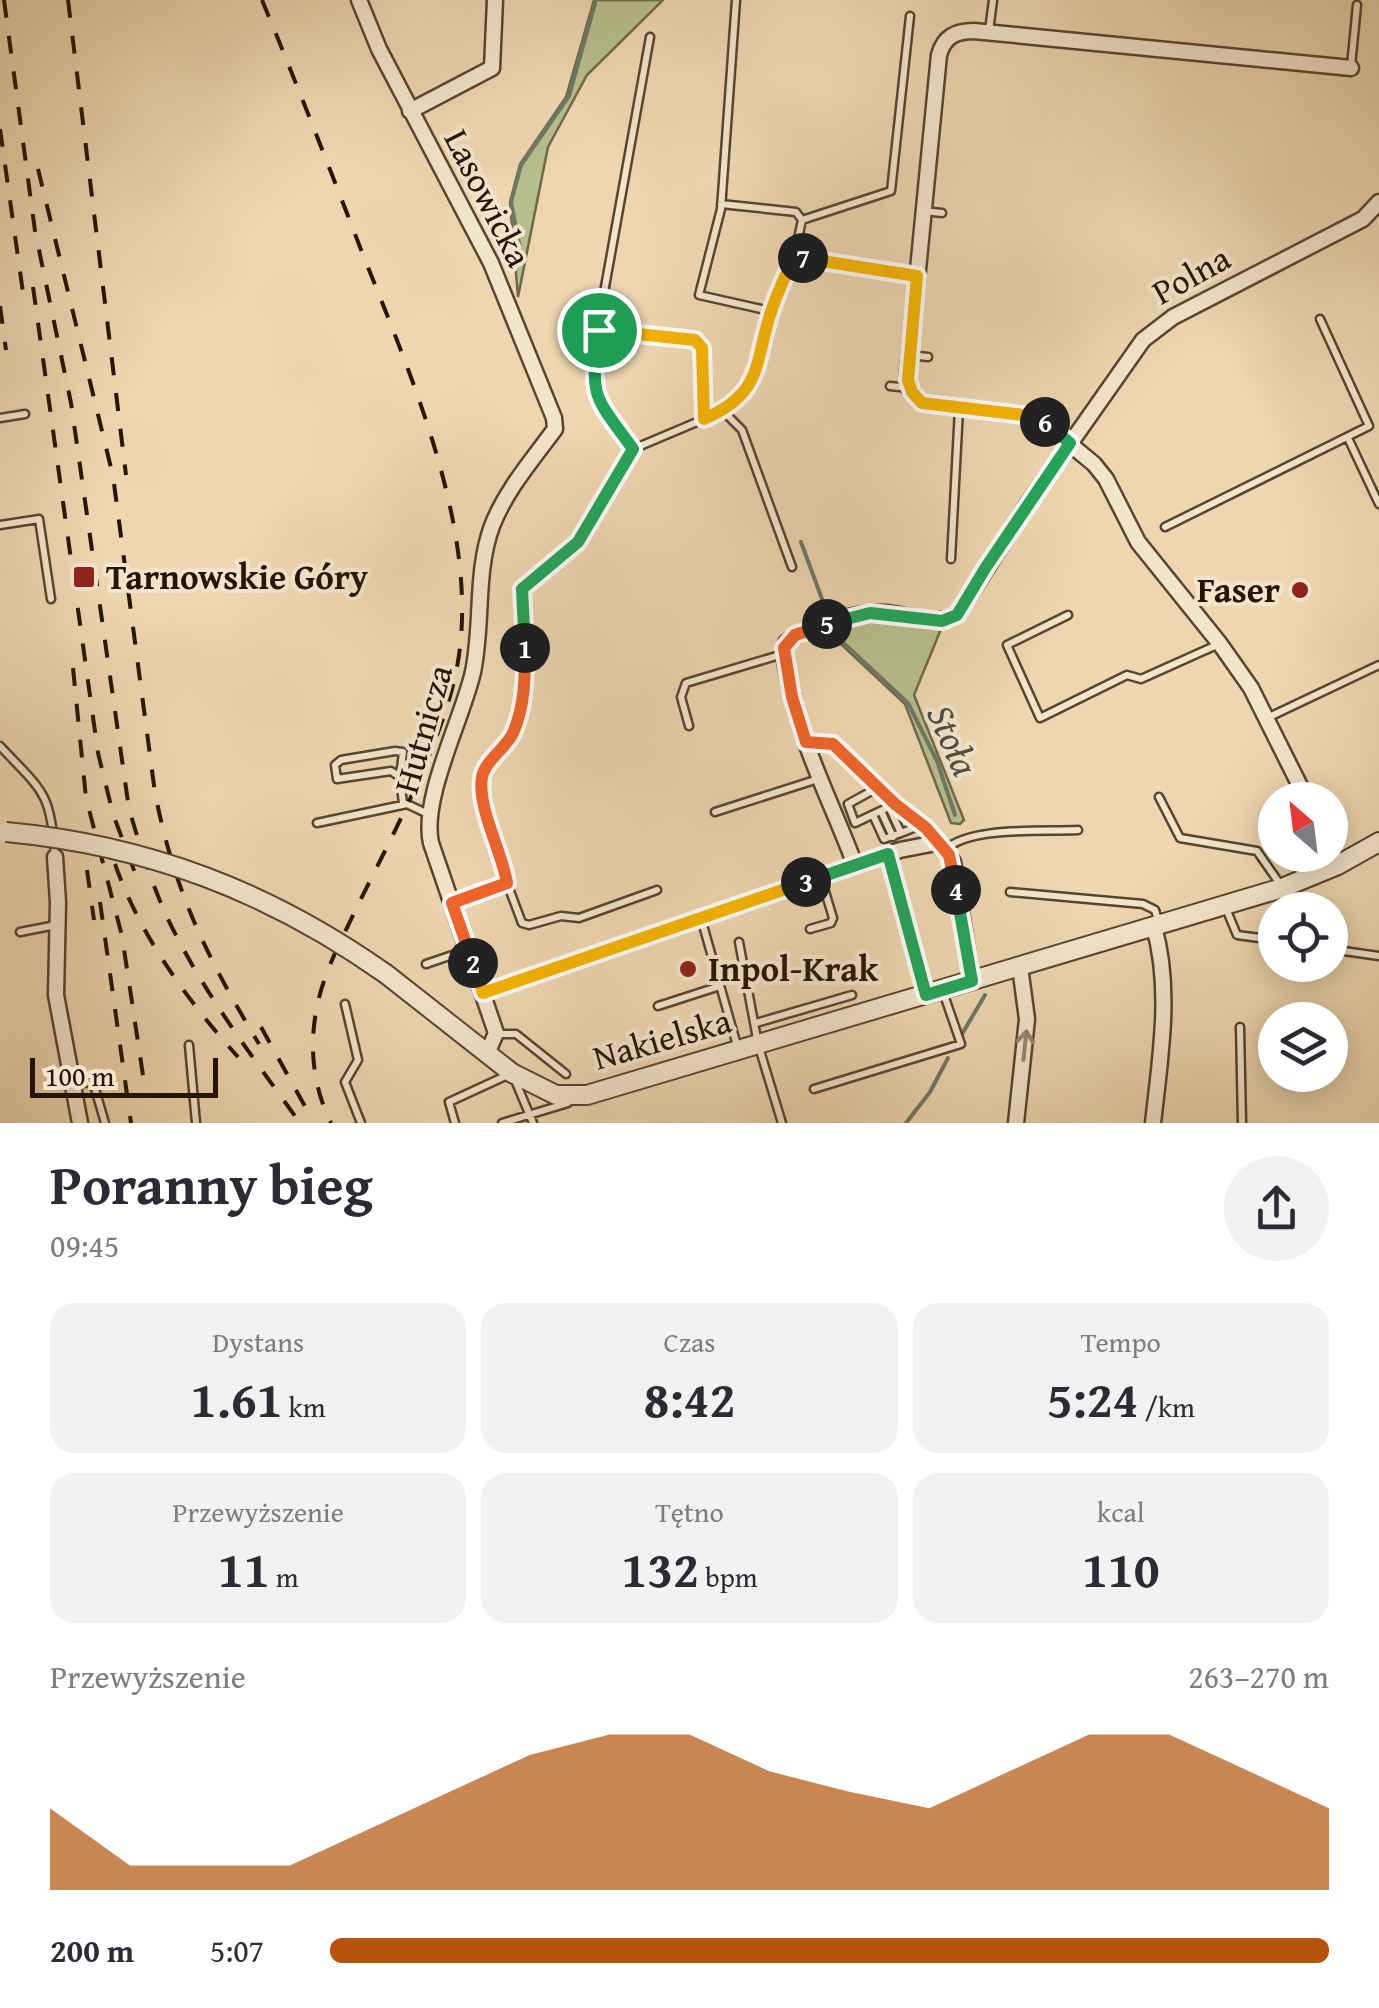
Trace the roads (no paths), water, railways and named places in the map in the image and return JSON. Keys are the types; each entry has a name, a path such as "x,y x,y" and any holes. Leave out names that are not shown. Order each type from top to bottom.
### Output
{"street":[{"name":"Lasowicka","path":"359,0 378,49 491,263 554,418 554,429 513,486 491,530 476,648"},
{"path":"410,110 492,68 495,0"},
{"path":"1297,782 1266,718 1220,644 1138,542 1106,479 1036,416 926,405 909,388 909,355 942,45 958,32 1351,68"},
{"name":"Polna","path":"784,654 790,638 870,613 942,621 957,615 1126,360 1160,326 1363,218 1379,202"},
{"name":"Hutnicza","path":"476,648 468,689 428,814 431,843 496,1034"},
{"path":"784,654 818,779 855,865"},
{"name":"Nakielska","path":"3,832 96,844 226,883 304,920 386,974 512,1073 556,1095 588,1095 1020,967 1282,888 1308,872"},
{"name":"Nakielska","path":"1348,852 1379,842"},
{"path":"483,993 888,854 941,846 952,862 972,981"},
{"path":"55,856 56,995 80,1123"},
{"path":"1153,1123 1163,1034 1157,926"},
{"path":"1016,1123 1027,1019 1020,967"},
{"path":"487,1054 496,1034"}],"lane":[{"path":"736,0 721,204 699,295 770,311"},
{"path":"989,32 992,0"},
{"path":"1351,68 1358,4"},
{"path":"802,220 891,190 910,16"},
{"path":"633,449 597,399 592,381 650,38"},
{"path":"657,890 579,918 561,916 529,925 522,923 482,800 482,774 512,734 524,694 522,589 578,542 633,449 723,411 754,380 770,311 794,257 802,220 796,212 721,204"},
{"path":"923,211 942,213"},
{"path":"794,257 917,276"},
{"path":"1166,527 1369,426 1320,319"},
{"path":"599,330 695,340 702,348 704,419"},
{"path":"909,355 928,356"},
{"path":"890,386 909,388"},
{"path":"951,559 959,410"},
{"path":"723,411 742,430 792,568"},
{"path":"0,418 26,414"},
{"path":"1348,438 1379,504"},
{"path":"0,526 39,519 51,599"},
{"path":"1068,615 1006,645 1040,718 1127,675 1141,679 1220,644"},
{"path":"688,726 680,697 686,683 784,654"},
{"path":"1266,718 1379,665"},
{"path":"806,742 833,744 877,788 897,835"},
{"path":"0,746 46,797 53,820 55,856"},
{"path":"400,777 390,771 337,779 335,765 340,760 394,750 403,752 403,804"},
{"path":"716,812 818,779"},
{"path":"877,788 848,806 855,823 885,809 921,825 941,846 976,835 1078,830"},
{"path":"1159,796 1180,838 1257,851 1282,888"},
{"path":"317,823 403,804 428,814"},
{"path":"885,809 883,838 921,825"},
{"path":"814,1089 961,1044 934,992 888,854"},
{"path":"810,928 831,923 833,918 820,877"},
{"path":"452,903 507,883"},
{"path":"1010,892 1142,904 1155,910 1157,926"},
{"path":"1224,904 1237,935 1258,938"},
{"path":"701,918 738,1050"},
{"path":"20,932 57,925"},
{"path":"739,942 758,1044 782,1123"},
{"path":"426,964 468,950"},
{"path":"1348,952 1379,956"},
{"path":"658,1006 720,986"},
{"path":"756,1023 852,995"},
{"path":"345,1004 358,1060 345,1082 360,1123"},
{"path":"1240,1027 1242,1123"},
{"path":"496,1034 516,1034 566,1074"},
{"path":"189,1045 196,1123"},
{"path":"455,1123 449,1102 512,1073 533,1123"},
{"path":"72,1084 93,1082 104,1123"},
{"path":"502,1123 588,1095"}],"waterway":[{"name":"Stoła","path":"522,259 511,202 521,165 569,96 596,0"},
{"name":"Stoła","path":"801,542 829,618"},
{"name":"Stoła","path":"832,627 835,635 908,703 937,761 955,815"},
{"name":"Stoła","path":"962,1034 985,995"},
{"name":"Stoła","path":"906,1123 930,1092 948,1058"}],"railway":[{"path":"4,0 35,231 71,403 129,809 156,891 181,944 229,1023 300,1123"},
{"path":"68,0 126,475"},
{"path":"262,0 420,402 438,458 460,570 462,624 447,705 425,764 327,971 319,998 314,1026 314,1069 331,1123"},
{"path":"0,129 25,307"},
{"path":"38,169 113,476 163,829 195,924 259,1044"},
{"path":"33,287 98,753 113,814 138,881"},
{"path":"0,306 6,350"},
{"path":"73,668 86,798 122,936 144,1082"},
{"path":"115,864 138,917 167,966 238,1057"},
{"path":"87,870 94,920"},
{"path":"100,902 131,1123"},
{"path":"261,1027 312,1119"}],"place":[{"name":"Tarnowskie Góry","path":"84,577"},
{"name":"Faser","path":"1300,590"},
{"name":"Inpol-Krak","path":"688,969"}]}
